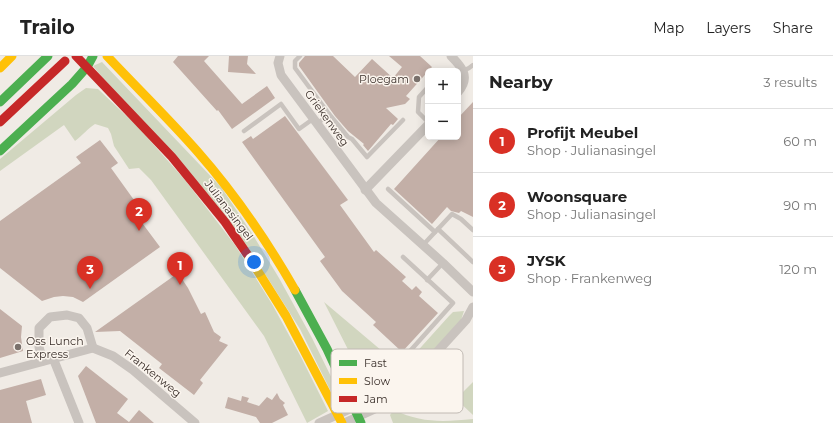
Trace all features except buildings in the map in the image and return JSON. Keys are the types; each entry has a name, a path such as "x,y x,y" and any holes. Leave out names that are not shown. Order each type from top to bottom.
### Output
{"main road":[{"path":"0,68 12,56"},
{"path":"0,102 48,56"},
{"name":"Julianasingel","path":"76,56 172,157 225,222 286,316 331,402"},
{"path":"0,151 72,84 87,67 93,56"},
{"name":"Julianasingel","path":"107,56 182,132 225,185 277,260 300,297 331,357"},
{"path":"0,122 65,61"},
{"name":"Julianasingel","path":"337,414 343,423"}],"street":[{"name":"Griekenweg","path":"280,56 278,63 281,76 365,190 376,203 443,262 473,292"},
{"path":"451,56 464,71 465,76 461,88"},
{"path":"365,190 425,127"},
{"path":"440,349 466,320 473,307"},
{"path":"0,373 92,348 87,328 79,318 67,315 50,317 39,328 39,346 43,361"},
{"name":"Frankenweg","path":"92,348 113,356 133,370 195,423"},
{"path":"53,358 79,423"},
{"path":"343,423 360,420 370,413"},
{"path":"319,423 337,414"}],"lane":[{"path":"300,56 295,61 295,68 329,114 367,157 403,120"},
{"path":"464,71 473,65"},
{"path":"425,90 418,97 418,112 425,120"},
{"path":"244,131 281,104 300,129 329,114"},
{"path":"388,189 473,262"},
{"path":"423,245 452,214 461,219 473,230"},
{"path":"403,257 453,303 412,349"},
{"path":"427,280 443,262"}],"green space":[{"path":"102,62 221,187 279,278 312,338 331,377 331,392 300,329 267,277 93,66"},
{"path":"86,88 98,89 137,126 185,180 235,245 272,304 328,411 307,423 264,336 151,180 139,168 129,169 114,146 108,128 95,124 75,141 64,125 0,171 0,159"},
{"path":"324,302 380,349 348,349"},
{"path":"464,311 461,320 434,349 419,349 453,312"},
{"path":"473,382 473,415 463,406 463,392"},
{"path":"392,413 402,413 423,419 442,421 473,419 473,423 393,423 390,415"}],"traffic: fast":[{"path":"0,102 48,56"},
{"path":"0,151 72,84 87,67 93,56"},
{"path":"295,290 331,358"},
{"path":"356,413 361,423"}],"traffic: slow":[{"path":"0,68 12,56"},
{"path":"107,56 164,115 211,167 261,236 295,290"},
{"path":"247,254 286,316 331,402"},
{"path":"337,413 342,423"}],"traffic: jam":[{"path":"76,56 172,157 225,222 247,254"},
{"path":"0,122 65,61"}],"place":[{"name":"Ploegam","path":"417,79"},
{"name":"Woonsquare","path":"139,231"},
{"name":"Profijt Meubel","path":"180,285"},
{"name":"JYSK","path":"90,289"},
{"name":"Oss Lunch Express","path":"18,347"}]}
